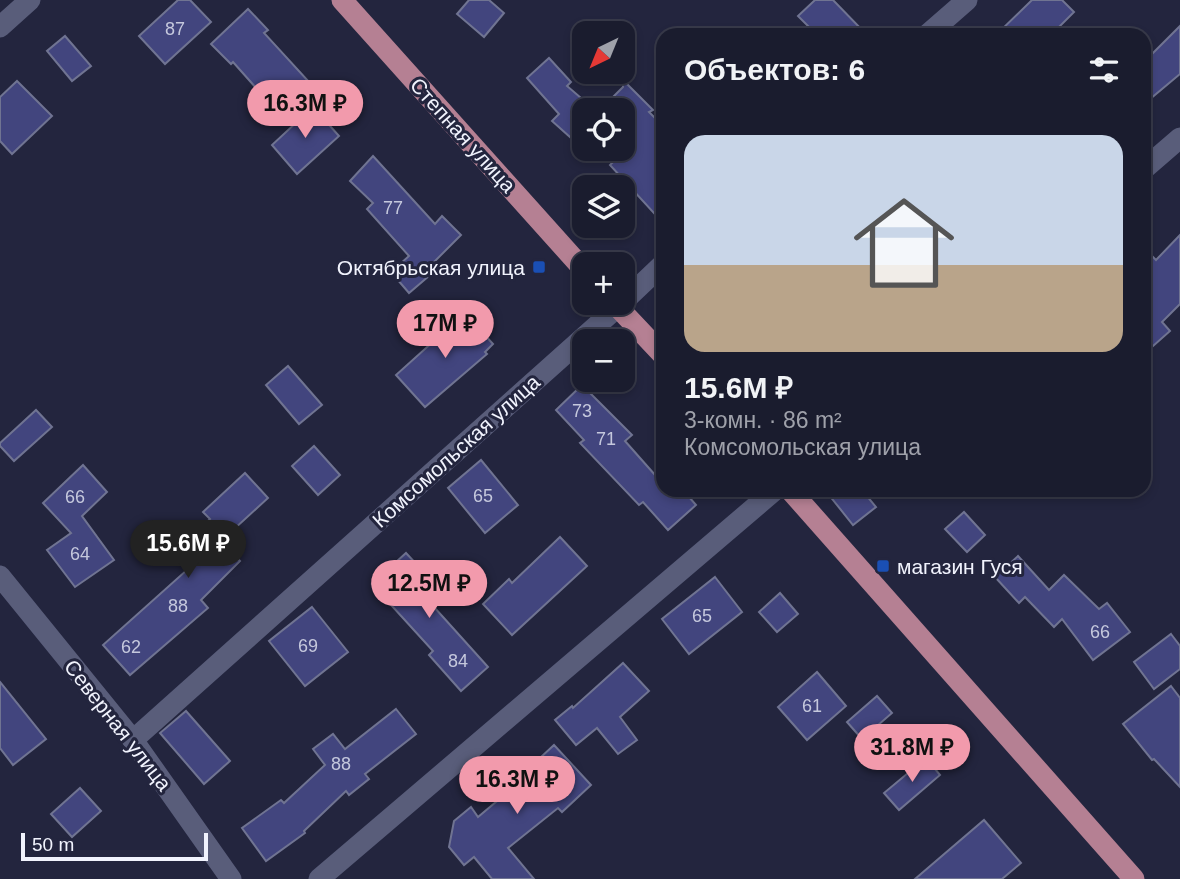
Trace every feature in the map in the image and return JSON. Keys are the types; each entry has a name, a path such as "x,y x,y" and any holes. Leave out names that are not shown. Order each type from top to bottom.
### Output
{"main road":[{"name":"Степная улица","path":"342,0 572,257"},
{"path":"629,315 656,347"},
{"path":"796,497 1133,879"}],"street":[{"path":"0,27 30,0"},
{"path":"935,28 967,0"},
{"path":"1151,163 1180,138"},
{"name":"Комсомольская улица","path":"635,289 656,270"},
{"name":"Комсомольская улица","path":"132,740 606,315"},
{"path":"319,879 767,497"},
{"name":"Северная улица","path":"0,576 132,740 231,879"}],"building":[{"path":"178,0 190,0 211,22 165,64 139,36"},
{"path":"469,0 489,0 504,13 484,37 457,14"},
{"path":"815,0 833,0 860,28 810,28 798,16"},
{"path":"1032,0 1062,0 1074,12 1058,28 1003,28"},
{"path":"248,9 268,30 264,33 320,94 302,111 279,86 265,98 233,62 231,64 211,44"},
{"path":"1180,26 1180,74 1151,98 1151,55"},
{"path":"65,36 91,66 72,81 47,51"},
{"path":"549,58 571,82 567,86 581,98 572,98 570,137 552,121 559,114 527,78"},
{"path":"17,81 52,116 12,154 0,141 0,97"},
{"path":"623,84 627,84 653,110 649,112 656,119 656,215 635,192 635,175 619,175 610,165 614,161 635,161 635,98 612,98"},
{"path":"313,107 339,136 297,174 272,145"},
{"path":"373,156 435,224 442,216 461,235 431,265 436,270 409,293 391,272 409,256 367,209 373,203 350,181"},
{"path":"1180,235 1180,304 1162,322 1170,331 1151,348 1151,255 1156,260"},
{"path":"465,313 493,344 485,352 487,354 425,407 396,375"},
{"path":"288,366 322,405 299,424 266,385"},
{"path":"575,392 589,392 632,435 625,441 656,476 656,497 689,497 696,505 668,530 643,502 639,505 580,443 584,440 556,410"},
{"path":"36,410 52,427 14,461 0,443"},
{"path":"314,446 340,475 318,495 292,466"},
{"path":"481,460 518,505 485,533 448,488"},
{"path":"83,465 107,492 82,516 114,560 75,587 47,550 71,533 43,503"},
{"path":"245,473 268,498 221,541 240,561 201,600 208,608 130,675 103,645 197,561 183,546 210,519 203,512"},
{"path":"831,497 868,497 876,507 853,525"},
{"path":"964,512 985,535 967,552 945,529"},
{"path":"560,537 587,566 512,635 483,604 509,579 512,583"},
{"path":"406,553 446,596 434,607 488,667 461,691 429,655 433,651 372,584"},
{"path":"1018,556 1049,590 1064,575 1099,609 1107,603 1130,632 1093,660 1062,619 1054,627 1025,597 1019,603 995,577"},
{"path":"715,577 742,612 689,654 662,619"},
{"path":"780,593 798,614 777,632 759,612"},
{"path":"312,607 348,652 305,686 269,641"},
{"path":"1171,634 1180,646 1180,669 1154,689 1134,662"},
{"path":"623,663 649,691 620,717 637,740 618,754 597,728 576,745 555,720 572,706 573,708"},
{"path":"817,672 846,706 807,740 778,707"},
{"path":"0,682 46,739 13,765 0,748"},
{"path":"1171,686 1180,698 1180,787 1154,759 1152,760 1123,724"},
{"path":"877,696 892,713 862,739 847,722"},
{"path":"396,709 416,734 365,774 369,779 349,795 346,791 304,831 305,833 266,861 242,828 281,800 284,803 325,765 313,749 333,734 345,749"},
{"path":"186,711 230,761 204,784 160,733"},
{"path":"554,745 591,785 562,812 558,808 508,848 534,879 492,879 474,857 464,865 449,847 454,821 471,807 478,817 528,775 525,772"},
{"path":"926,758 940,775 899,810 884,793"},
{"path":"80,788 101,811 72,837 51,814"},
{"path":"984,820 1021,863 1002,879 915,879"}],"place":[{"name":"Октябрьская улица","path":"539,267"},
{"name":"магазин Гуся","path":"883,566"}]}
